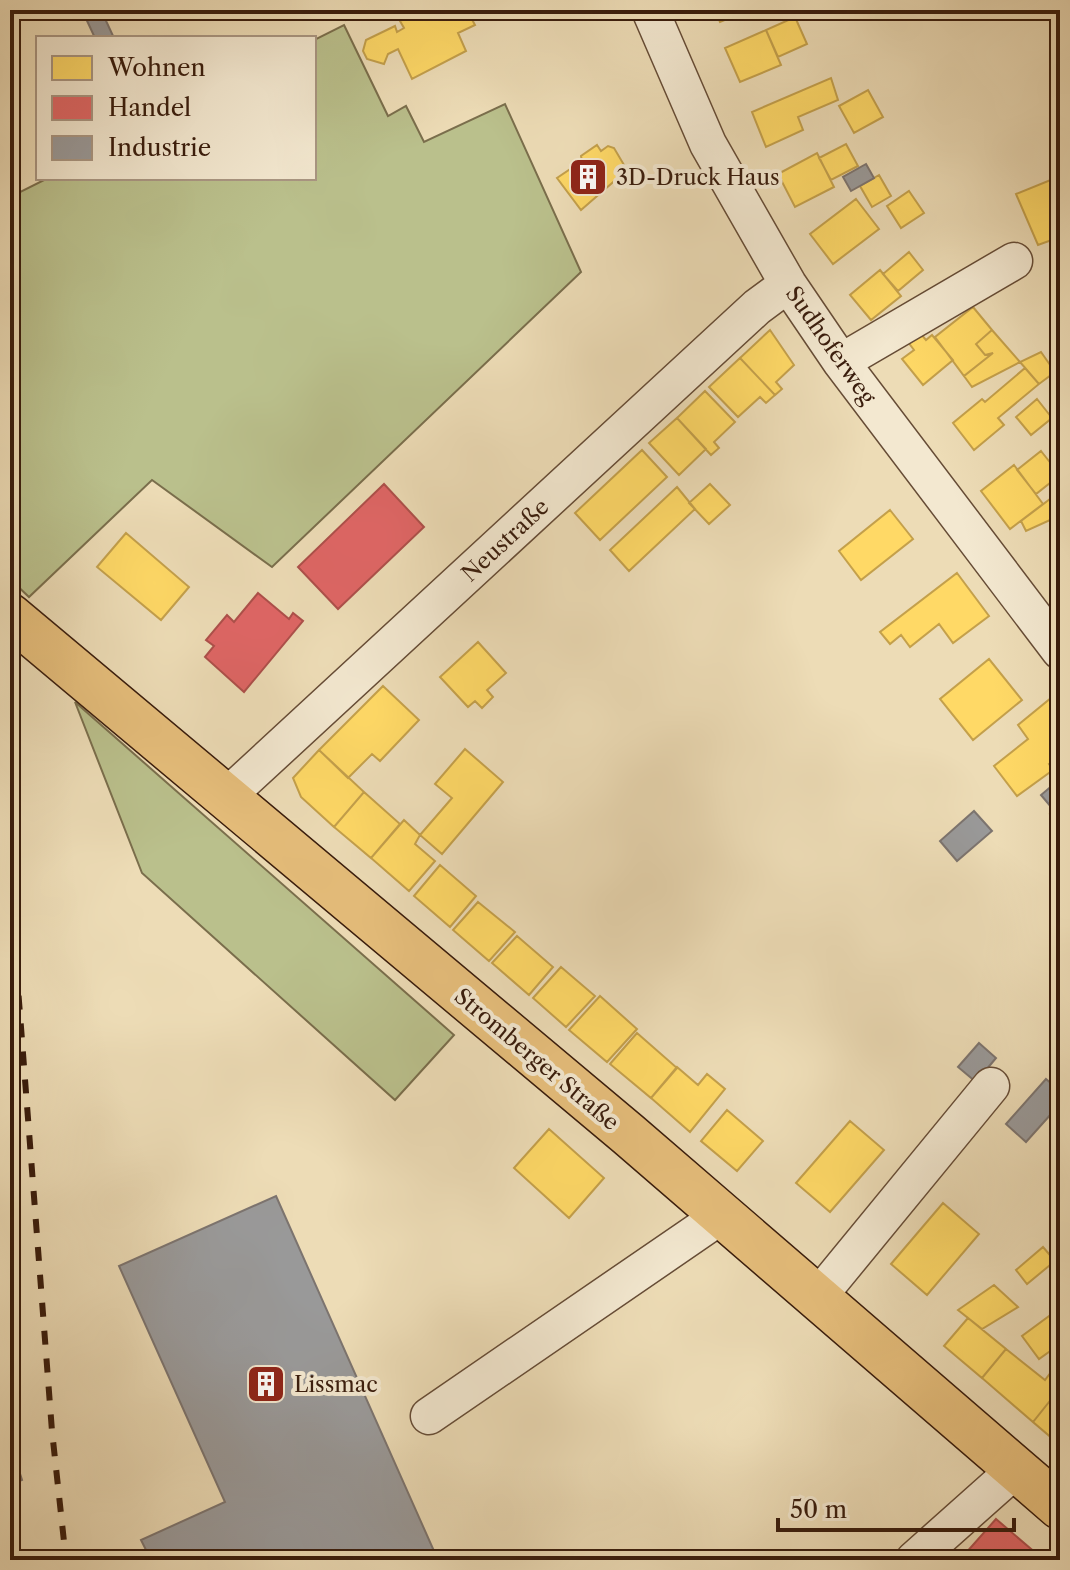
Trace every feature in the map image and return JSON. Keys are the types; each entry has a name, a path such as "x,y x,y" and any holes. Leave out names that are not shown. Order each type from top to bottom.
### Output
{"main road":[{"name":"Stromberger Straße","path":"10,616 722,1215 1060,1507"}],"street":[{"name":"Sudhoferweg","path":"650,10 708,144 788,284 841,362 1060,651"},
{"path":"841,362 1014,261"},
{"name":"Neustraße","path":"224,799 757,307 788,284"},
{"path":"817,1298 991,1086"},
{"path":"429,1416 722,1215"},
{"path":"914,1560 1015,1470"}],"green space":[{"path":"344,25 388,116 406,106 424,142 505,104 581,272 272,567 152,480 29,597 10,579 10,197 44,180 316,180 316,39"},
{"path":"75,702 454,1035 395,1100 142,873"}],"building: Wohnen":[{"path":"424,10 467,10 475,25 458,33 466,51 412,79 398,49 388,54 384,64 367,59 363,51 366,40 395,26 397,32 404,28 400,21"},
{"path":"715,10 749,10 720,22"},
{"path":"795,17 807,44 778,57 766,30"},
{"path":"766,30 781,65 740,82 725,48"},
{"path":"831,78 838,100 798,117 803,130 766,147 752,112"},
{"path":"868,90 883,117 854,133 839,106"},
{"path":"846,144 858,166 831,180 819,158"},
{"name":"3D-Druck Haus","path":"597,145 601,151 608,146 614,148 627,170 581,210 557,178 582,161 581,156"},
{"path":"817,153 834,187 795,207 778,174"},
{"path":"879,175 891,196 872,207 860,186"},
{"path":"1058,177 1060,237 1038,245 1016,194"},
{"path":"909,191 924,213 901,228 887,206"},
{"path":"856,199 879,229 833,264 810,234"},
{"path":"909,252 923,270 898,291 883,274"},
{"path":"880,270 901,296 871,320 850,295"},
{"path":"973,307 992,330 976,344 985,355 993,353 964,376 935,337"},
{"path":"770,330 794,365 776,382 782,389 775,395 740,358"},
{"path":"992,330 1020,362 972,387 964,376 993,353 985,355 976,344"},
{"path":"920,333 926,340 932,335 953,360 923,385 902,359 914,350 908,342"},
{"path":"1041,352 1055,372 1039,384 1020,362"},
{"path":"740,358 775,395 766,403 760,397 738,417 709,387"},
{"path":"1025,368 1039,384 998,418 1004,425 974,450 953,423 982,399 985,402"},
{"path":"705,391 735,422 714,442 719,448 711,455 677,418"},
{"path":"1037,399 1052,418 1031,435 1016,417"},
{"path":"677,418 706,449 679,475 649,443"},
{"path":"642,450 667,477 600,540 575,513"},
{"path":"1041,451 1060,475 1036,494 1017,470"},
{"path":"1014,465 1043,504 1010,529 981,491"},
{"path":"710,484 730,505 709,524 689,503"},
{"path":"677,487 695,509 629,571 610,550"},
{"path":"1050,499 1059,516 1026,531 1021,521"},
{"path":"890,510 913,539 861,580 839,551"},
{"path":"126,533 189,587 161,620 97,567"},
{"path":"1060,533 1060,550 1052,539"},
{"path":"957,573 989,616 953,643 939,624 910,647 901,635 890,644 880,632"},
{"path":"478,642 506,673 487,690 493,697 482,708 475,701 468,707 440,677"},
{"path":"989,659 1022,700 973,740 940,699"},
{"path":"383,686 419,720 380,761 372,754 348,778 319,750"},
{"path":"1051,698 1060,710 1060,756 1049,764 1053,770 1017,796 994,766 1028,739 1018,725"},
{"path":"465,749 503,782 442,854 420,835 452,798 435,784"},
{"path":"319,750 364,792 334,827 301,797 293,778"},
{"path":"364,792 400,824 371,858 334,827"},
{"path":"1060,807 1060,828 1050,814"},
{"path":"404,820 420,835 415,844 435,861 409,891 371,858"},
{"path":"440,865 476,896 450,927 414,896"},
{"path":"478,902 515,932 489,961 453,930"},
{"path":"517,936 553,967 529,995 492,963"},
{"path":"561,967 595,996 566,1027 533,998"},
{"path":"600,996 637,1029 607,1062 569,1030"},
{"path":"637,1033 677,1068 651,1098 610,1064"},
{"path":"677,1067 698,1085 707,1074 725,1089 690,1132 651,1098"},
{"path":"727,1110 763,1141 737,1171 701,1141"},
{"path":"850,1121 884,1150 830,1212 796,1183"},
{"path":"549,1129 604,1178 569,1218 514,1168"},
{"path":"943,1203 979,1234 927,1295 891,1264"},
{"path":"1043,1247 1055,1261 1027,1284 1016,1270"},
{"path":"994,1285 1018,1307 982,1329 958,1310"},
{"path":"1060,1308 1060,1344 1039,1359 1022,1336"},
{"path":"968,1318 1006,1349 982,1378 944,1346"},
{"path":"1006,1349 1045,1380 1051,1372 1060,1378 1060,1394 1057,1392 1033,1422 982,1378"},
{"path":"1057,1392 1060,1394 1060,1445 1033,1422"}],"building: Handel":[{"path":"384,484 424,527 338,609 298,567"},
{"path":"258,593 289,619 293,613 303,621 244,692 205,657 214,646 206,640 227,615 234,622"},
{"path":"996,1519 1044,1560 972,1560 965,1554"}],"building: Industrie":[{"path":"82,10 101,10 113,36 94,36"},
{"path":"341,10 365,10 346,20"},
{"path":"866,164 874,178 851,191 843,177"},
{"path":"1060,779 1060,801 1052,808 1041,795"},
{"path":"974,811 992,831 957,861 940,841"},
{"path":"979,1043 996,1058 976,1082 958,1067"},
{"path":"1046,1079 1060,1091 1060,1104 1026,1142 1006,1124"},
{"name":"Lissmac","path":"276,1196 438,1560 151,1560 141,1540 225,1502 119,1266"},
{"path":"10,1442 22,1480 10,1485"}],"railway":[{"path":"10,884 52,1431 66,1560"}],"place":[{"name":"3D-Druck Haus","path":"588,177"},
{"name":"Lissmac","path":"266,1384"}]}
